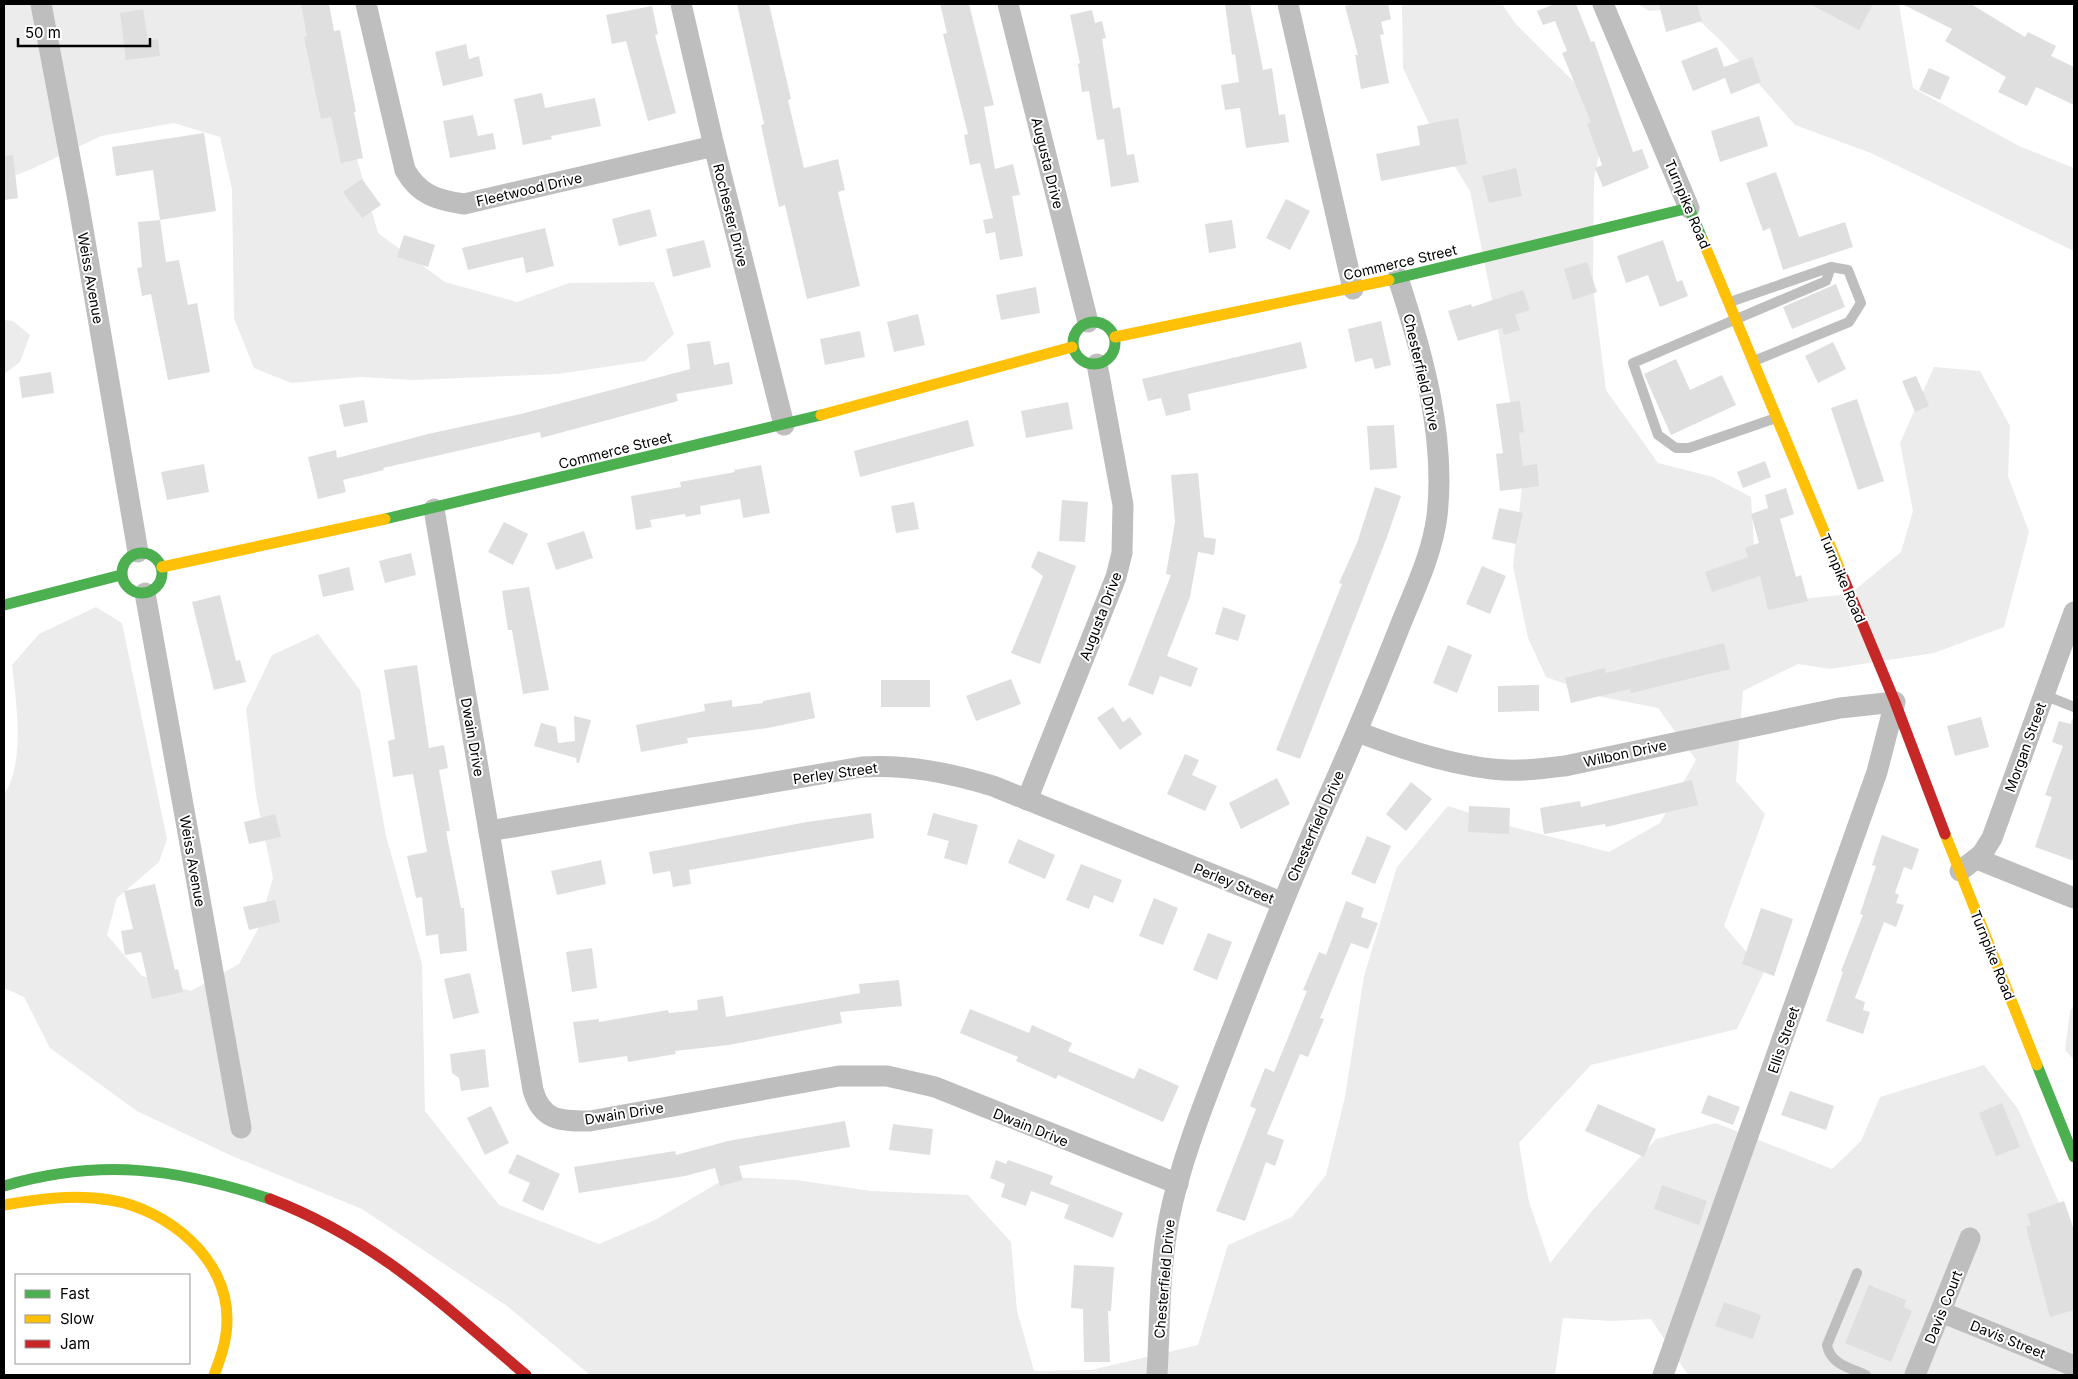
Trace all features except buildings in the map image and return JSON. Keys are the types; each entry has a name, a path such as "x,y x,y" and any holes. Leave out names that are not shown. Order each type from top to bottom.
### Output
{"main road":[{"name":"Commerce Street","path":"1115,337 1354,288 1689,208"},
{"name":"Turnpike Road","path":"1689,208 1895,702 1969,865 2074,1157"},
{"path":"1088,322 1100,322 1106,325 1115,337 1116,343 1110,357 1097,364 1086,363 1080,360 1072,347 1076,330 1088,322"},
{"name":"Commerce Street","path":"162,567 434,509 784,425 1072,347"},
{"path":"138,552 153,556 162,567 161,580 157,586 145,593 133,591 127,587 121,575 122,566 126,559 138,552"},
{"path":"4,605 121,575"},
{"path":"4,1186 48,1174 125,1169 205,1178 244,1188 323,1222 393,1264 526,1375"},
{"path":"4,1205 85,1197 124,1202 152,1212 179,1228 202,1250 216,1273 226,1302 228,1337 214,1375"}],"street":[{"name":"Weiss Avenue","path":"41,4 78,200 138,552"},
{"name":"Fleetwood Drive","path":"366,4 405,170 419,189 429,196 464,204 714,146"},
{"name":"Rochester Drive","path":"681,4 714,146 784,425"},
{"name":"Augusta Drive","path":"1008,4 1088,322"},
{"path":"1288,4 1354,288"},
{"name":"Turnpike Road","path":"1603,4 1689,208"},
{"name":"Chesterfield Drive","path":"1156,1375 1164,1256 1178,1184 1198,1119 1281,902 1358,732 1428,556 1436,520 1440,484 1439,448 1434,412 1408,308 1398,278"},
{"name":"Augusta Drive","path":"1027,800 1116,577 1122,554 1123,505 1097,364"},
{"name":"Dwain Drive","path":"434,509 533,1090 537,1102 544,1112 554,1118 566,1121 590,1120 839,1076 888,1076 935,1087 1178,1184"},
{"name":"Weiss Avenue","path":"145,593 241,1128"},
{"name":"Morgan Street","path":"1969,865 1992,838 2074,612"},
{"name":"Wilbon Drive","path":"1358,732 1386,742 1468,765 1492,770 1529,771 1565,766 1840,708 1895,702"},
{"name":"Ellis Street","path":"1664,1375 1877,772 1895,702"},
{"name":"Perley Street","path":"489,831 862,767 922,768 958,775 1027,800 1281,902"},
{"path":"1969,865 2074,898"},
{"name":"Davis Court","path":"1915,1375 1970,1238"},
{"name":"Davis Street","path":"1941,1312 2074,1366"}],"lane":[{"path":"1729,303 1831,266 1848,270 1861,303 1850,322 1753,361"},
{"path":"1777,418 1689,448 1676,448 1658,435 1633,363 1826,281 1831,266"},
{"path":"2044,694 2074,707"},
{"path":"1857,1273 1827,1344 1832,1358 1838,1363 1866,1375"}],"shaded area":[{"path":"4,4 313,4 378,233 445,282 517,302 569,283 654,282 674,334 645,361 558,374 414,380 360,377 291,383 254,368 234,318 232,189 220,137 174,123 101,136 4,180"},
{"path":"1402,4 1502,4 1515,23 1575,83 1606,120 1594,179 1593,287 1606,390 1658,463 1713,477 1751,497 1755,562 1782,601 1850,594 1901,552 1913,511 1900,443 1934,367 1980,371 2010,426 2008,476 2029,532 2004,627 1934,653 1830,669 1798,664 1743,691 1736,781 1765,814 1724,926 1764,972 1737,1029 1591,1065 1519,1143 1529,1202 1550,1263 1592,1211 1656,1139 1716,1123 1832,1169 1861,1141 1880,1097 1984,1065 2018,1109 2074,1237 2074,1375 1688,1375 1651,1319 1612,1321 1563,1318 1555,1375 590,1375 507,1306 362,1209 232,1156 137,1111 50,1048 24,997 4,988 4,795 11,781 15,765 18,732 12,665 39,634 96,607 122,623 167,839 159,862 117,898 107,935 142,976 191,991 239,964 258,929 273,878 256,795 246,709 272,655 318,634 360,690 386,836 422,964 425,1111 499,1205 599,1244 655,1220 728,1177 796,1180 871,1191 968,1195 1011,1242 1017,1311 1034,1371 1091,1370 1198,1345 1228,1245 1292,1217 1326,1175 1345,1097 1364,976 1397,867 1448,806 1513,827 1609,852 1660,823 1696,760 1658,708 1602,697 1546,677 1528,638 1513,566 1523,478 1497,325 1470,191 1432,130 1403,68"},
{"path":"1638,4 1899,4 1913,88 2019,146 2074,168 2074,251 1871,153 1795,125 1723,43 1686,8 1649,11"},
{"path":"4,320 13,321 30,335 20,362 4,374"},
{"path":"2074,1005 2074,1060 2065,1050 2070,1011"}],"traffic: fast":[{"path":"1389,280 1689,208 1703,241"},
{"path":"1098,322 1106,325 1112,331 1115,343 1112,355 1106,361 1090,364 1082,361 1076,355 1073,339 1076,331 1082,325 1098,322"},
{"path":"385,519 821,415"},
{"path":"146,553 153,556 159,562 162,573 161,581 153,590 146,593 138,593 131,590 123,581 122,569 125,562 134,554 146,553"},
{"path":"4,605 121,575"},
{"path":"2037,1065 2074,1157"},
{"path":"4,1186 39,1177 73,1172 138,1170 202,1180 270,1199"}],"traffic: slow":[{"path":"1703,241 1841,572"},
{"path":"1115,337 1389,280"},
{"path":"821,415 1072,347"},
{"path":"162,567 385,519"},
{"path":"1945,834 2037,1065"},
{"path":"4,1205 57,1198 83,1197 110,1200 131,1205 152,1214 190,1240 205,1257 217,1276 225,1297 226,1334 214,1375"}],"traffic: jam":[{"path":"1841,572 1895,702 1945,834"},
{"path":"270,1199 308,1215 342,1233 406,1275 526,1375"}]}
